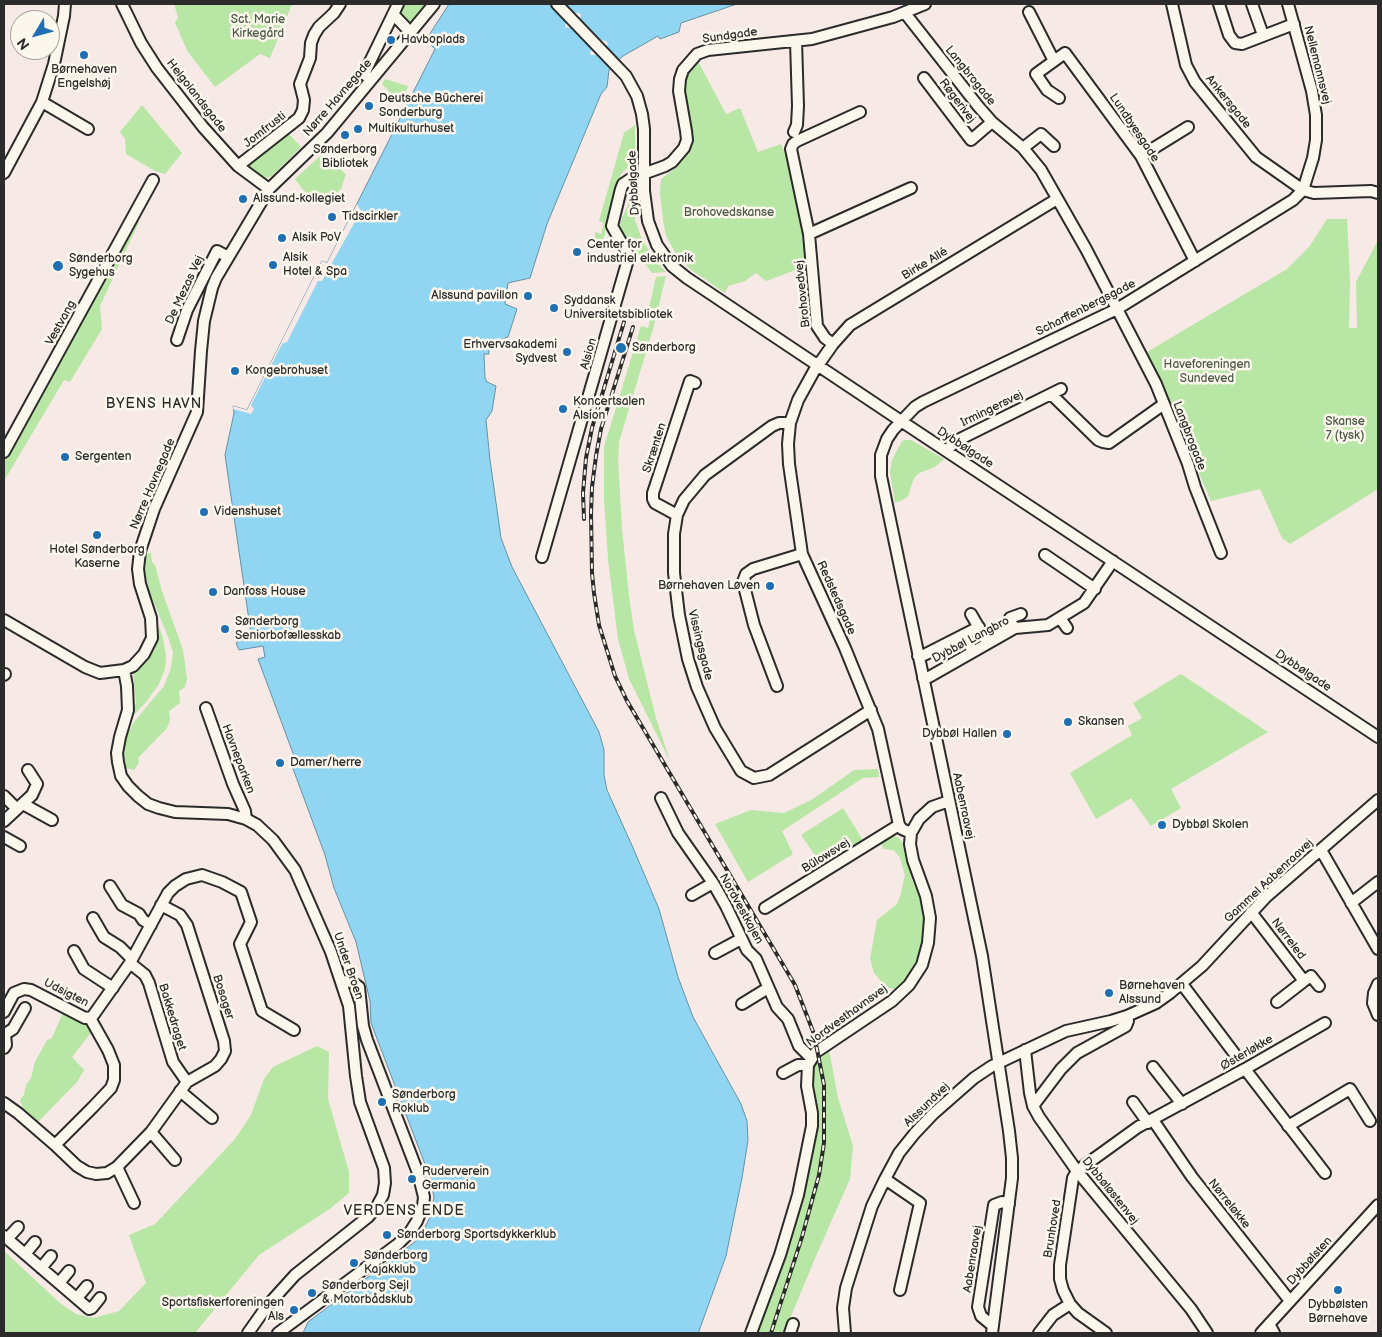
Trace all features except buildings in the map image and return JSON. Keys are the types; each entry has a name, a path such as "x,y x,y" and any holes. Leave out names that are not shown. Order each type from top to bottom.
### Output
{"street":[{"path":"4,173 42,102 54,64 65,4"},
{"name":"Helgolandsgade","path":"122,4 141,43 157,68 203,127 238,166 269,188"},
{"name":"Jomfrusti","path":"238,166 299,118 303,110 304,100 300,84 310,58 311,43 319,27 334,13 340,4"},
{"path":"370,79 364,74 398,4"},
{"name":"Nørre Havnegade","path":"124,670 132,666 144,654 152,638 151,618 140,584 138,569 140,552 154,509 197,412 201,351 208,304 216,278 269,188 327,132 434,4"},
{"name":"Dybbølgade","path":"557,4 626,76 637,96 642,114 646,207 657,245 672,266 687,278 901,421 1378,736"},
{"name":"Sundgade","path":"645,174 672,162 684,148 686,132 679,91 680,79 683,70 697,54 708,50 820,37 905,13 925,4"},
{"name":"Ankersgade","path":"1172,4 1186,65 1195,82 1256,157 1303,190"},
{"path":"1219,4 1229,35 1235,43 1242,44 1294,24"},
{"path":"1252,4 1263,35"},
{"name":"Nellemannsvej","path":"1288,4 1312,91 1316,115 1316,140 1313,158 1303,190"},
{"path":"1029,12 1054,61 1036,74 1047,90 1059,98"},
{"name":"Langbrogade","path":"905,13 992,122 1024,148 1041,170 1058,199 1144,360 1188,464 1221,553"},
{"path":"393,14 411,33"},
{"path":"794,132 798,106 796,41"},
{"name":"Lundbyesgade","path":"1054,61 1065,53 1141,156 1195,261"},
{"name":"Røgerivej","path":"924,78 971,140 992,122"},
{"path":"42,102 88,129"},
{"name":"Brohovedvej","path":"833,344 825,338 817,326 810,234 792,153 792,144 860,112"},
{"path":"1141,156 1188,127"},
{"path":"1024,148 1041,134 1054,146"},
{"name":"Alsion","path":"542,557 630,256 613,231 612,222 623,184 632,178 645,174"},
{"name":"Vestvang","path":"4,452 154,180"},
{"path":"810,234 911,188"},
{"path":"1303,190 1314,193 1371,191 1378,193"},
{"name":"Scharffenbergsgade","path":"901,421 923,402 1117,309 1293,200 1303,190"},
{"name":"Birke Allé","path":"818,365 846,329 861,318 1058,199"},
{"name":"De Mezas Vej","path":"177,340 187,310 217,251 228,257"},
{"name":"Redstedsgade","path":"818,365 798,400 790,423 788,444 789,464 802,554 878,729 899,825"},
{"name":"Skrænten","path":"677,515 655,503 653,493 690,381 695,383"},
{"name":"Irmingersvej","path":"947,450 956,442 1061,389"},
{"path":"1051,394 1098,440 1109,443 1164,404"},
{"name":"Aabenraavej","path":"901,421 887,439 881,455 880,465 889,517 982,956 1000,1062 1012,1158 1009,1204 992,1330"},
{"name":"Vissingsgade","path":"790,423 779,423 772,426 704,475 684,500 677,515 674,534 674,573 679,615 688,659 697,687 715,728 741,771 754,778 769,775 871,710"},
{"path":"777,686 754,625 743,582 746,574 753,570 802,554"},
{"path":"1045,555 1095,589"},
{"name":"Dybbøl Langbro","path":"923,678 936,673 1015,628 1048,625 1060,618 1084,603 1113,561"},
{"path":"971,614 986,640 1012,624 1010,618 1021,614"},
{"path":"1060,618 1067,628"},
{"path":"4,620 85,667 100,673 124,670"},
{"path":"918,656 924,655 979,627"},
{"path":"963,635 971,648"},
{"name":"Under Broen","path":"124,670 128,710 117,753 121,776 128,786 148,804 159,808 175,812 228,814 246,819 257,825 273,840 296,870 342,982 352,1022 360,1102 384,1168 385,1183 383,1195 376,1208 368,1217 280,1289 248,1333"},
{"name":"Havneparken","path":"206,708 233,784 245,811 246,819"},
{"path":"4,821 32,795 37,784 28,770"},
{"path":"4,796 20,807 52,820"},
{"name":"Nordvestkajen","path":"661,798 678,833 713,883 747,950 756,959 777,1007 788,1019 799,1046 809,1061"},
{"name":"Gammel Aabenraavej","path":"1000,1062 1066,1031 1111,1021 1156,1003 1202,966 1251,912 1378,800"},
{"path":"899,825 902,829 911,833 919,819 932,807 949,801"},
{"name":"Bülowsvej","path":"765,908 899,825"},
{"name":"Nordvesthavnsvej","path":"751,1333 780,1255 802,1178 812,1126 812,1113 807,1086 809,1061 816,1052 892,1001 909,985 922,965 928,943 930,918 926,896 913,860 910,844 911,833"},
{"path":"4,837 20,846"},
{"path":"1321,850 1378,949"},
{"name":"Udsigten","path":"4,1012 14,993 24,989 31,990 90,1018 94,1016 131,961 168,893 186,879 202,875 222,882 241,892 251,922 240,944 262,1011 294,1030"},
{"path":"1351,903 1378,882"},
{"path":"692,895 713,883"},
{"path":"110,886 122,906 139,914 143,920 151,925"},
{"name":"Bosager","path":"4,1103 55,1144 77,1166 87,1172 96,1174 107,1173 117,1167 152,1132 187,1082 215,1066 221,1060 225,1051 224,1041 187,925 180,915 162,905"},
{"name":"Nørreled","path":"1251,912 1304,981"},
{"path":"92,918 104,937 120,947 131,961"},
{"path":"715,953 741,939"},
{"path":"74,951 84,969 114,988"},
{"name":"Bakkedraget","path":"131,961 145,975 149,983 173,1062 187,1082"},
{"path":"1277,1002 1311,976 1319,986"},
{"path":"278,1333 398,1244 410,1232 423,1206 424,1197 418,1173 366,1040 359,987 352,982 342,982"},
{"path":"1182,984 1234,1053"},
{"path":"1378,984 1374,993 1373,1003 1378,1015"},
{"path":"742,1004 768,988"},
{"path":"4,1048 6,1045 5,1034 13,1029 24,1008"},
{"name":"Gammel Aabenraavej","path":"1033,1106 1077,1053 1126,1026 1127,1016"},
{"path":"55,1144 93,1108 111,1088 114,1080 114,1065 90,1018"},
{"name":"Østerløkke","path":"1077,1171 1138,1127 1325,1023"},
{"name":"Dybbøløstenvej","path":"1025,1050 1033,1106 1039,1117 1077,1171 1191,1309 1207,1333"},
{"path":"783,1073 809,1061"},
{"name":"Alssundvej","path":"845,1333 843,1308 846,1288 872,1206 899,1153 933,1114 974,1078 1000,1062"},
{"path":"1153,1066 1182,1104"},
{"path":"1245,1069 1325,1173"},
{"path":"1288,1126 1350,1089 1370,1121"},
{"path":"180,1091 212,1118"},
{"path":"1133,1102 1150,1122"},
{"name":"Nørreløkke","path":"1150,1122 1290,1301"},
{"path":"152,1132 175,1160"},
{"path":"117,1167 134,1203"},
{"name":"Brunhoved","path":"1077,1171 1073,1178 1060,1265 1060,1279 1070,1304 1078,1313 1106,1333"},
{"path":"885,1179 920,1203 900,1290"},
{"name":"Aabenraavej","path":"992,1330 981,1316 978,1307 994,1205 1002,1202 1009,1204"},
{"name":"Dybbølsten","path":"1261,1333 1271,1329 1290,1301 1378,1205"},
{"path":"18,1227 6,1237 41,1268 89,1309 100,1298"},
{"path":"25,1254 35,1242"},
{"path":"41,1268 51,1256"},
{"path":"59,1283 68,1271"},
{"path":"77,1298 87,1286"},
{"path":"1039,1333 1053,1315 1070,1304"}],"green space":[{"name":"Sct. Marie Kirkegård","path":"174,4 292,4 270,58 260,54 215,87 188,52 175,23 178,17"},
{"path":"401,4 429,4 409,28 395,14"},
{"name":"Brohovedskanse","path":"698,61 726,114 740,108 758,152 781,144 786,156 789,156 806,237 809,265 766,281 756,273 745,281 728,286 725,293 690,269 676,254 666,236 663,220 660,193 661,179 677,167 687,155 692,142 685,81 690,70"},
{"path":"385,79 408,86 406,91 397,99 382,84"},
{"path":"142,105 182,153 165,174 155,171 126,154 125,139 120,132"},
{"path":"635,125 635,151 629,157 633,162 621,174 606,220 605,234 602,242 595,239 595,232 601,234 604,223 599,221 624,133"},
{"path":"288,133 301,147 272,176 267,178 257,174 246,164"},
{"path":"322,154 346,174 341,189 333,195 326,206 304,191 295,179"},
{"path":"632,196 635,196 635,220 641,237 654,259 666,272 652,273 624,236 620,226"},
{"path":"1327,219 1347,219 1350,280 1349,328 1357,328 1356,282 1378,240 1378,489 1290,544 1282,538 1260,489 1211,501 1147,352 1287,269 1309,247"},
{"path":"137,221 139,222 100,306 102,329 70,382 64,380 4,481 4,459"},
{"path":"666,276 653,329 619,442 618,460 622,529 634,630 656,718 670,761 629,679 618,639 608,559 604,499 604,447 641,326 648,328 652,313 648,312 656,277"},
{"path":"911,440 944,459 935,467 919,473 914,478 908,496 895,503 890,472 892,460 902,441"},
{"path":"146,553 151,553 152,562 155,565 183,650 187,679 185,687 179,691 180,703 169,711 170,720 167,728 138,758 139,763 134,770 126,768 124,753 126,738 134,722 164,686 171,668 173,652 149,591 145,572"},
{"path":"159,626 166,656 165,669 159,684 133,716 136,701 133,673 148,660 155,649"},
{"path":"1181,674 1268,732 1171,789 1181,808 1151,826 1131,798 1096,819 1070,773 1132,735 1128,726 1142,718 1133,703"},
{"path":"878,769 879,777 863,778 782,831 793,854 748,882 715,824 751,810 784,813 813,799 854,770"},
{"path":"843,808 864,842 823,867 801,835"},
{"path":"890,836 898,837 907,849 912,880 924,909 923,940 914,967 908,978 895,989 887,988 874,973 870,959 877,920 897,904 905,875 900,858 894,850 883,849 882,843"},
{"path":"64,1010 89,1025 93,1030 72,1057 84,1070 77,1082 38,1122 24,1111 20,1100 31,1078 35,1062 47,1040 52,1038"},
{"path":"317,1046 329,1052 328,1099 349,1172 349,1193 331,1208 259,1255 195,1333 4,1333 4,1251 60,1303 76,1314 93,1318 119,1311 146,1283 129,1235 155,1224 235,1139 251,1115 264,1079 273,1067"},
{"path":"829,1050 838,1098 853,1146 850,1179 784,1333 755,1333 816,1127 812,1087 814,1065"}],"water":[{"path":"449,4 737,4 681,23 679,32 660,39 658,36 623,56 609,70 607,87 601,94 547,224 530,278 508,283 505,304 517,309 508,337 492,343 489,346 489,354 484,354 485,378 487,382 496,386 492,411 486,420 501,538 512,567 599,732 604,750 604,775 607,790 659,909 678,977 693,1017 741,1104 747,1121 748,1140 726,1256 699,1333 303,1333 308,1322 416,1241 430,1217 434,1198 431,1180 371,1023 370,1001 356,942 334,888 325,855 292,766 297,764 258,659 265,657 263,646 239,650 236,643 251,634 225,455 234,413 233,406 247,410 322,261 327,263 435,49 426,40"}],"pier":[{"path":"549,4 565,4 574,13 579,13 581,15 580,19 601,40 606,41 608,44 606,46 621,61 612,70 598,55 591,55 592,49 572,27 565,28 566,21"},
{"path":"357,204 361,211 322,281 318,281 287,342 282,344 251,405 254,409 251,414 233,409 233,406 247,410 322,261 327,263"}],"railway":[{"path":"584,519 583,493 586,458 592,428 624,322"},
{"path":"633,327 601,429 592,487 592,573 599,625 615,676 627,701 795,985 814,1034 824,1085 824,1143 819,1175 802,1237 771,1333"}],"place":[{"name":"Havboplads","path":"391,40"},
{"name":"Børnehaven Engelshøj","path":"84,55"},
{"name":"Deutsche Bücherei Sonderburg","path":"369,106"},
{"name":"Multikulturhuset","path":"358,129"},
{"name":"Sønderborg Bibliotek","path":"345,135"},
{"name":"Alssund-kollegiet","path":"243,199"},
{"name":"Tidscirkler","path":"332,217"},
{"name":"Alsik PoV","path":"282,238"},
{"name":"Center for industriel elektronik","path":"577,252"},
{"name":"Alsik Hotel & Spa","path":"273,265"},
{"name":"Sønderborg Sygehus","path":"58,266"},
{"name":"Alssund pavillon","path":"528,296"},
{"name":"Syddansk Universitetsbibliotek","path":"554,308"},
{"name":"Sønderborg","path":"621,348"},
{"name":"Erhvervsakademi Sydvest","path":"567,352"},
{"name":"Kongebrohuset","path":"235,371"},
{"name":"Koncertsalen Alsion","path":"563,409"},
{"name":"Sergenten","path":"65,457"},
{"name":"Videnshuset","path":"204,512"},
{"name":"Hotel Sønderborg Kaserne","path":"97,535"},
{"name":"Børnehaven Løven","path":"770,586"},
{"name":"Danfoss House","path":"213,592"},
{"name":"Sønderborg Seniorbofællesskab","path":"225,629"},
{"name":"Skansen","path":"1068,722"},
{"name":"Dybbøl Hallen","path":"1007,734"},
{"name":"Damer/herre","path":"280,763"},
{"name":"Dybbøl Skolen","path":"1162,825"},
{"name":"Børnehaven Alssund","path":"1109,993"},
{"name":"Sønderborg Roklub","path":"382,1102"},
{"name":"Ruderverein Germania","path":"412,1179"},
{"name":"Sønderborg Sportsdykkerklub","path":"387,1235"},
{"name":"Sønderborg Kajakklub","path":"354,1263"},
{"name":"Dybbølsten Børnehave","path":"1338,1290"},
{"name":"Sønderborg Sejl & Motorbådsklub","path":"312,1293"},
{"name":"Sportsfiskerforeningen Als","path":"294,1310"}],"district":[{"name":"BYENS HAVN","path":"154,404"},
{"name":"VERDENS ENDE","path":"404,1211"}],"park label":[{"name":"Haveforeningen Sundeved","path":"1207,372"},
{"name":"Skanse 7 (tysk)","path":"1345,429"}]}
